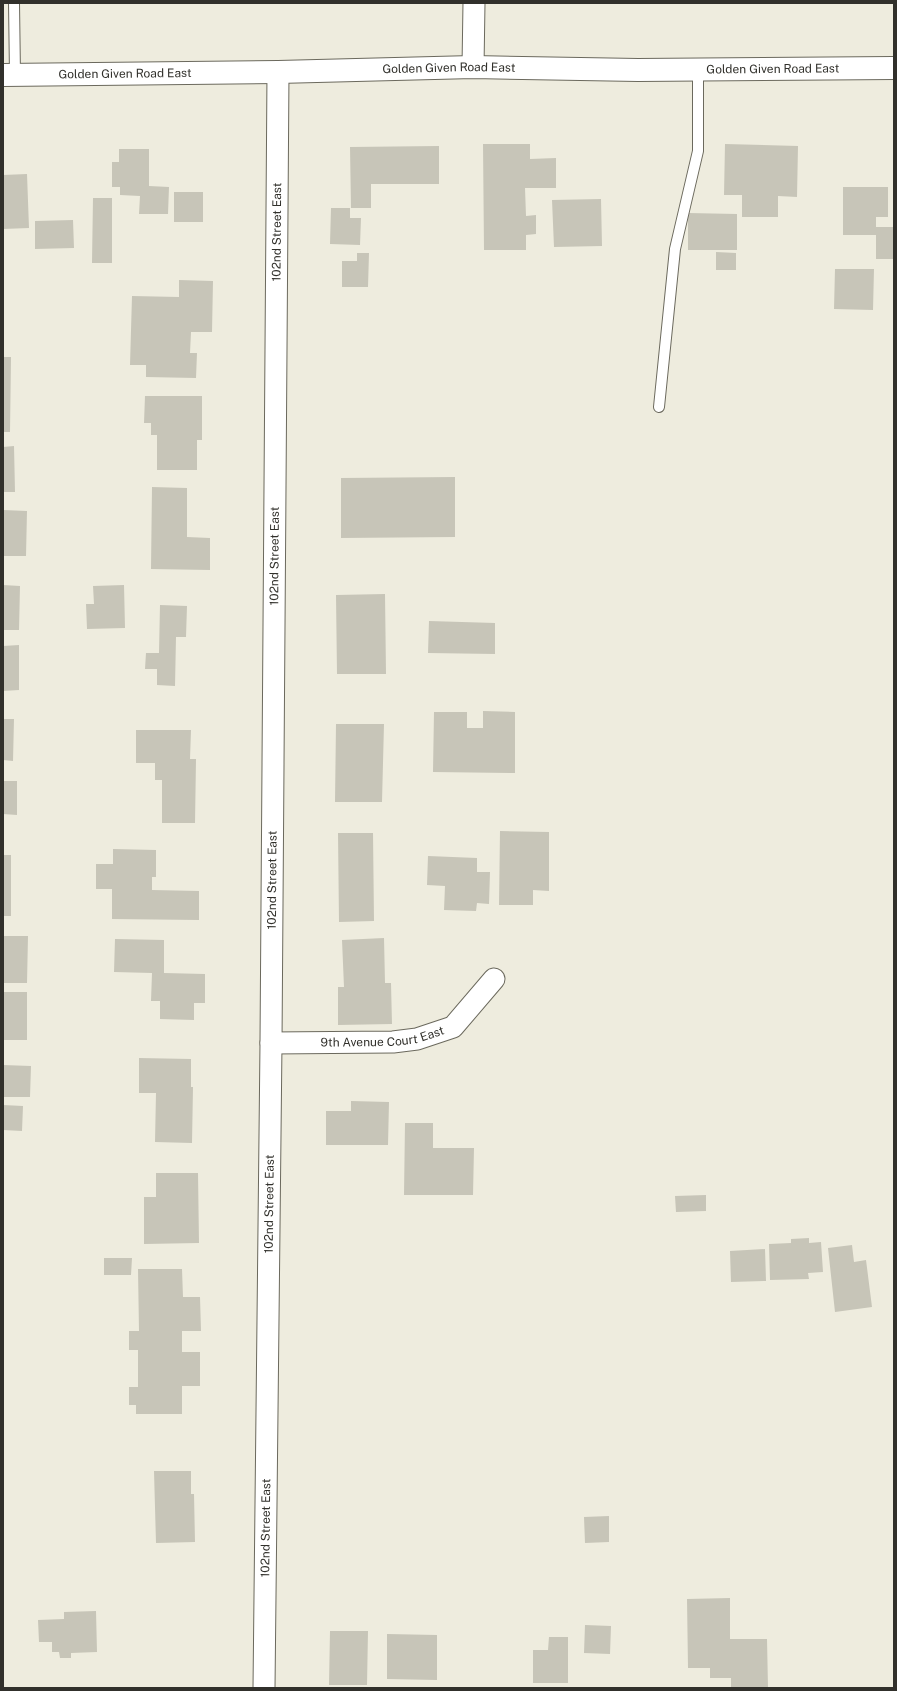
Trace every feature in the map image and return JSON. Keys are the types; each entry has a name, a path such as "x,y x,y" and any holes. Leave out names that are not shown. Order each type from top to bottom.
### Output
{"street":[{"path":"474,3 474,67"},
{"name":"Golden Given Road East","path":"9,75 278,72 474,67 698,69 894,68"},
{"name":"102nd Street East","path":"264,1688 271,1044 278,72"},
{"name":"9th Avenue Court East","path":"271,1044 393,1042 417,1039 453,1027 494,980"}],"lane":[{"path":"9,75 14,3"},
{"path":"659,407 675,249 698,151 698,69"}],"building":[{"path":"483,144 530,144 530,159 556,158 556,188 525,188 526,216 536,215 536,234 526,235 526,250 484,250"},
{"path":"725,144 798,146 797,197 778,196 778,217 742,217 742,195 724,195"},
{"path":"439,146 439,184 371,184 371,208 351,208 350,147"},
{"path":"119,149 149,149 149,186 169,187 168,214 139,214 140,196 120,195 120,187 112,187 112,162 119,162"},
{"path":"27,174 29,228 3,229 3,175"},
{"path":"843,187 888,187 888,217 876,217 876,227 894,227 894,259 876,259 876,235 843,235"},
{"path":"174,192 203,192 203,222 174,222"},
{"path":"93,198 112,198 112,263 92,263"},
{"path":"601,199 602,246 554,247 552,200"},
{"path":"331,208 350,208 350,218 361,218 360,245 330,244"},
{"path":"688,213 737,214 737,250 688,250"},
{"path":"73,220 74,248 35,249 35,221"},
{"path":"716,252 736,253 736,270 716,270"},
{"path":"357,253 369,253 368,287 342,287 342,261 357,261"},
{"path":"835,269 874,269 873,310 834,309"},
{"path":"179,280 213,281 212,332 191,332 190,353 197,353 196,378 146,377 146,365 130,365 132,296 179,297"},
{"path":"3,357 11,357 10,432 3,432"},
{"path":"145,396 202,396 202,440 197,440 197,470 157,470 157,435 151,435 151,423 144,423"},
{"path":"14,446 15,492 3,492 3,447"},
{"path":"455,477 455,537 341,538 341,478"},
{"path":"152,487 187,488 187,537 210,538 210,570 151,569"},
{"path":"3,510 27,511 26,556 3,556"},
{"path":"3,585 20,586 19,630 3,630"},
{"path":"124,585 125,628 87,629 86,604 94,604 93,586"},
{"path":"385,594 386,674 337,674 336,595"},
{"path":"160,605 187,606 186,637 176,637 175,686 157,685 157,669 145,669 146,653 159,653"},
{"path":"429,621 495,623 495,654 428,653"},
{"path":"19,645 19,690 3,691 3,646"},
{"path":"483,711 515,712 515,773 433,772 434,712 467,712 467,728 483,728"},
{"path":"3,719 14,719 13,761 3,760"},
{"path":"336,724 384,724 382,802 335,802"},
{"path":"136,730 191,730 190,759 196,759 195,823 162,823 162,780 155,780 155,763 136,763"},
{"path":"3,781 17,781 17,815 3,814"},
{"path":"500,831 549,832 549,891 533,890 533,905 499,905"},
{"path":"338,833 373,833 374,921 339,922"},
{"path":"113,849 156,850 156,877 152,877 152,890 199,891 199,920 112,919 112,889 96,889 96,864 113,864"},
{"path":"3,855 11,855 11,916 3,916"},
{"path":"428,856 477,858 477,872 490,872 489,904 477,903 476,911 444,910 445,886 427,885"},
{"path":"3,936 28,936 27,983 3,983"},
{"path":"384,938 385,983 391,983 392,1024 338,1025 338,987 344,987 342,940"},
{"path":"115,939 164,940 164,973 205,974 205,1003 194,1003 194,1020 160,1019 160,1001 151,1001 152,973 114,972"},
{"path":"3,992 27,992 27,1040 3,1040"},
{"path":"139,1058 191,1059 191,1087 193,1087 192,1143 155,1142 156,1093 139,1093"},
{"path":"3,1065 31,1066 30,1097 3,1097"},
{"path":"351,1101 389,1102 388,1145 326,1145 326,1111 351,1111"},
{"path":"3,1105 23,1106 22,1131 3,1130"},
{"path":"405,1123 433,1123 433,1148 474,1148 473,1195 404,1195"},
{"path":"156,1173 198,1173 199,1243 144,1244 144,1197 156,1197"},
{"path":"706,1195 706,1211 676,1212 675,1196"},
{"path":"809,1238 809,1243 821,1242 823,1272 808,1273 809,1279 770,1280 769,1244 791,1243 791,1239"},
{"path":"852,1245 854,1262 866,1260 872,1307 835,1312 828,1248"},
{"path":"765,1249 766,1281 731,1282 730,1251"},
{"path":"104,1258 132,1258 131,1275 104,1275"},
{"path":"138,1269 182,1269 183,1297 200,1297 201,1331 182,1331 182,1352 200,1352 200,1386 182,1386 182,1414 136,1414 136,1405 129,1405 129,1387 138,1387 138,1350 129,1350 129,1331 139,1331"},
{"path":"154,1471 191,1471 191,1494 194,1494 195,1542 156,1543"},
{"path":"609,1516 609,1542 585,1543 584,1517"},
{"path":"730,1598 730,1639 767,1639 768,1688 731,1688 731,1678 710,1678 710,1668 688,1668 687,1599"},
{"path":"96,1611 97,1652 71,1653 71,1658 60,1658 59,1652 52,1652 52,1642 39,1642 38,1620 64,1619 64,1612"},
{"path":"585,1625 611,1626 610,1654 584,1653"},
{"path":"330,1631 368,1631 367,1685 329,1685"},
{"path":"387,1634 437,1635 437,1680 387,1679"},
{"path":"549,1637 568,1637 568,1683 533,1683 533,1650 548,1650"}]}
